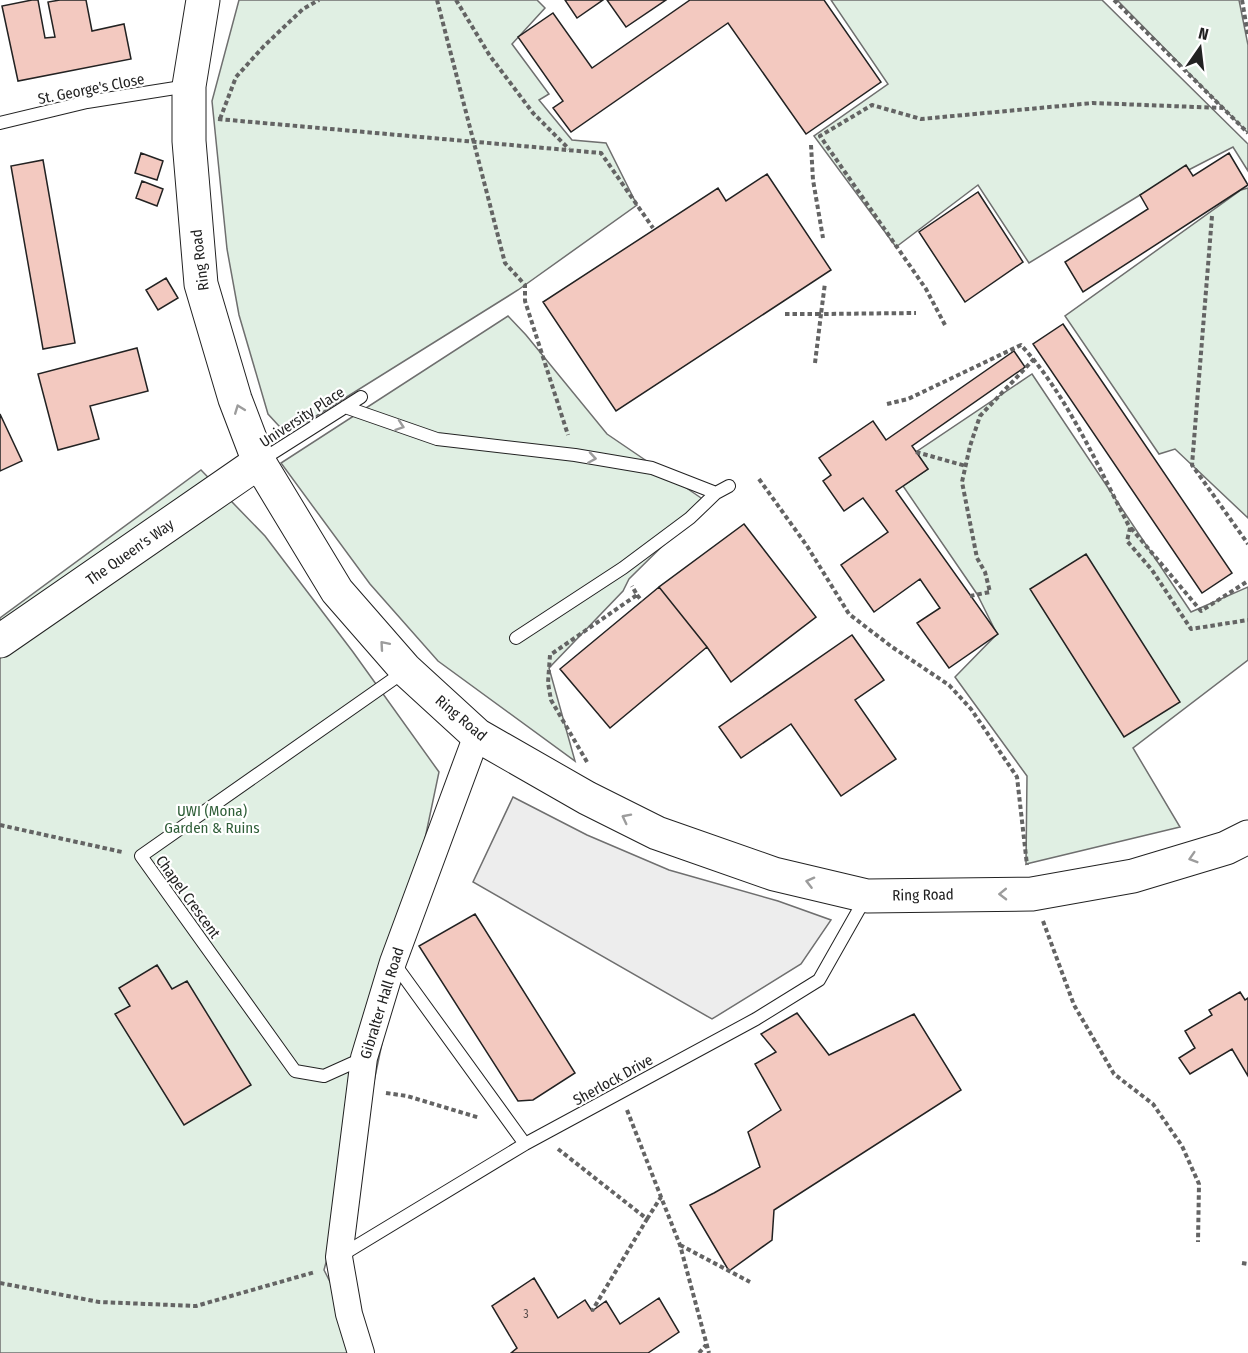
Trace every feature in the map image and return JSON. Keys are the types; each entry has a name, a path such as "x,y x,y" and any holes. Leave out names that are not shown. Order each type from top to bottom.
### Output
{"street":[{"name":"Ring Road","path":"203,0 189,86 189,141 201,284 235,399 259,462 336,591 406,670 477,735 587,798 657,833 774,874 867,896 1032,894 1133,876 1226,848 1248,837"},
{"name":"The Queen's Way","path":"0,641 259,462"},
{"name":"Gibralter Hall Road","path":"361,1353 332,1263 361,1090 364,1058 393,962 477,735"}],"lane":[{"name":"St. George's Close","path":"0,123 87,102 189,86"},
{"name":"University Place","path":"259,462 361,397"},
{"path":"345,407 437,439 575,455 652,468 716,493"},
{"path":"516,638 623,568 690,518 716,493 729,486"},
{"name":"Chapel Crescent","path":"364,1058 324,1076 295,1071 141,856 406,670"},
{"name":"Sherlock Drive","path":"332,1263 525,1144 756,1018 819,980 867,896"},
{"path":"393,962 525,1144"}],"path":[{"path":"220,120 236,77 264,46 303,9 319,0"},
{"path":"437,0 505,263 525,285 525,301 575,455"},
{"path":"456,0 490,56 533,113 570,150"},
{"path":"1114,0 1248,133"},
{"path":"1242,0 1248,34"},
{"path":"945,325 926,289 820,136 872,105 921,119 1093,103 1223,108"},
{"path":"211,119 601,153 653,228"},
{"path":"811,145 813,180 823,238"},
{"path":"1212,216 1192,465 1248,544"},
{"path":"815,363 825,283"},
{"path":"785,314 916,313"},
{"path":"886,404 908,399 1021,345 1034,359 1067,410 1130,528 1201,611 1248,581"},
{"path":"970,596 990,592 985,572 977,558 962,482 970,446 980,416 1034,359"},
{"path":"916,452 966,466"},
{"path":"759,479 807,546 849,614 892,647 949,685 970,709 1017,777 1027,872"},
{"path":"1130,528 1127,541 1152,570 1191,629 1248,620"},
{"path":"629,579 642,601"},
{"path":"581,770 587,762 551,700 548,683 550,655 637,595"},
{"path":"0,825 141,856"},
{"path":"1041,915 1074,1005 1114,1074 1153,1104 1182,1146 1199,1184 1198,1242"},
{"path":"361,1090 407,1096 486,1119 498,1107"},
{"path":"620,1093 680,1245 709,1353"},
{"path":"538,1138 549,1141 646,1219"},
{"path":"592,1311 646,1219 662,1197"},
{"path":"680,1245 750,1282"},
{"path":"0,1283 99,1302 196,1306 332,1263"},
{"path":"1242,1263 1248,1264"},
{"path":"699,1353 706,1345"}],"green space":[{"path":"239,0 537,0 545,8 512,44 549,94 539,100 572,140 606,143 637,205 518,290 305,423 279,426 268,414 239,315 227,249 212,101"},
{"path":"831,0 1102,0 1248,144 1248,171 1233,147 1140,195 1029,263 978,185 896,247 814,136 888,84"},
{"path":"1117,0 1239,0 1248,45 1248,133"},
{"path":"1248,188 1248,518 1175,449 1159,454 1065,316 1241,190"},
{"path":"508,316 607,434 707,502 629,579 623,591 549,668 575,761 438,661 370,584 281,463"},
{"path":"1032,374 1191,612 1248,587 1248,660 1133,748 1180,827 1026,864 1027,776 955,677 997,634 977,594 903,486 928,469 916,452"},
{"name":"UWI (Mona) Garden & Ruins","path":"201,470 265,536 353,652 439,772 372,1091 324,1270 366,1353 0,1353 0,618"}],"shaded area":[{"path":"513,797 587,835 669,870 778,901 831,920 801,964 712,1019 473,882"}],"building":[{"path":"38,0 45,38 55,37 48,2 86,0 92,31 124,24 131,59 18,81 2,6"},
{"path":"565,0 603,0 577,18"},
{"path":"607,0 666,0 626,27"},
{"path":"690,0 824,0 881,82 806,134 728,23 571,132 553,108 563,101 518,37 553,13 592,68"},
{"path":"141,153 163,161 157,180 135,173"},
{"path":"1229,153 1248,185 1083,292 1065,262 1148,209 1140,195 1186,165 1193,176"},
{"path":"43,160 75,343 43,349 11,166"},
{"path":"767,174 831,270 616,411 543,302 718,188 726,201"},
{"path":"142,181 163,189 157,206 136,198"},
{"path":"978,192 1023,262 965,302 919,232"},
{"path":"166,278 178,298 158,310 146,290"},
{"path":"1063,324 1232,573 1202,593 1033,344"},
{"path":"137,348 148,391 90,406 99,439 58,450 38,374"},
{"path":"1014,351 1025,367 912,446 928,469 896,491 998,634 949,668 917,623 940,608 920,579 874,612 841,565 888,532 863,498 844,511 823,481 831,475 819,458 873,421 886,440"},
{"path":"0,414 22,461 0,471"},
{"path":"744,524 816,617 731,682 707,647 659,587"},
{"path":"1086,554 1180,702 1124,737 1030,589"},
{"path":"659,587 707,647 610,728 560,669"},
{"path":"852,635 884,680 855,700 896,759 841,796 791,724 741,758 719,727"},
{"path":"475,914 575,1073 533,1100 518,1101 419,946"},
{"path":"157,965 172,989 187,981 251,1085 184,1125 115,1014 130,1006 119,988"},
{"path":"1240,992 1245,1000 1248,998 1248,1076 1232,1049 1190,1074 1179,1058 1195,1048 1185,1031 1212,1015 1209,1010"},
{"path":"797,1013 829,1055 914,1014 961,1090 774,1210 772,1240 729,1271 690,1205 760,1167 748,1132 781,1110 755,1064 776,1052 761,1034"},
{"path":"534,1278 558,1318 585,1300 592,1311 606,1301 620,1324 659,1298 679,1332 648,1353 511,1353 517,1348 492,1306"}]}
